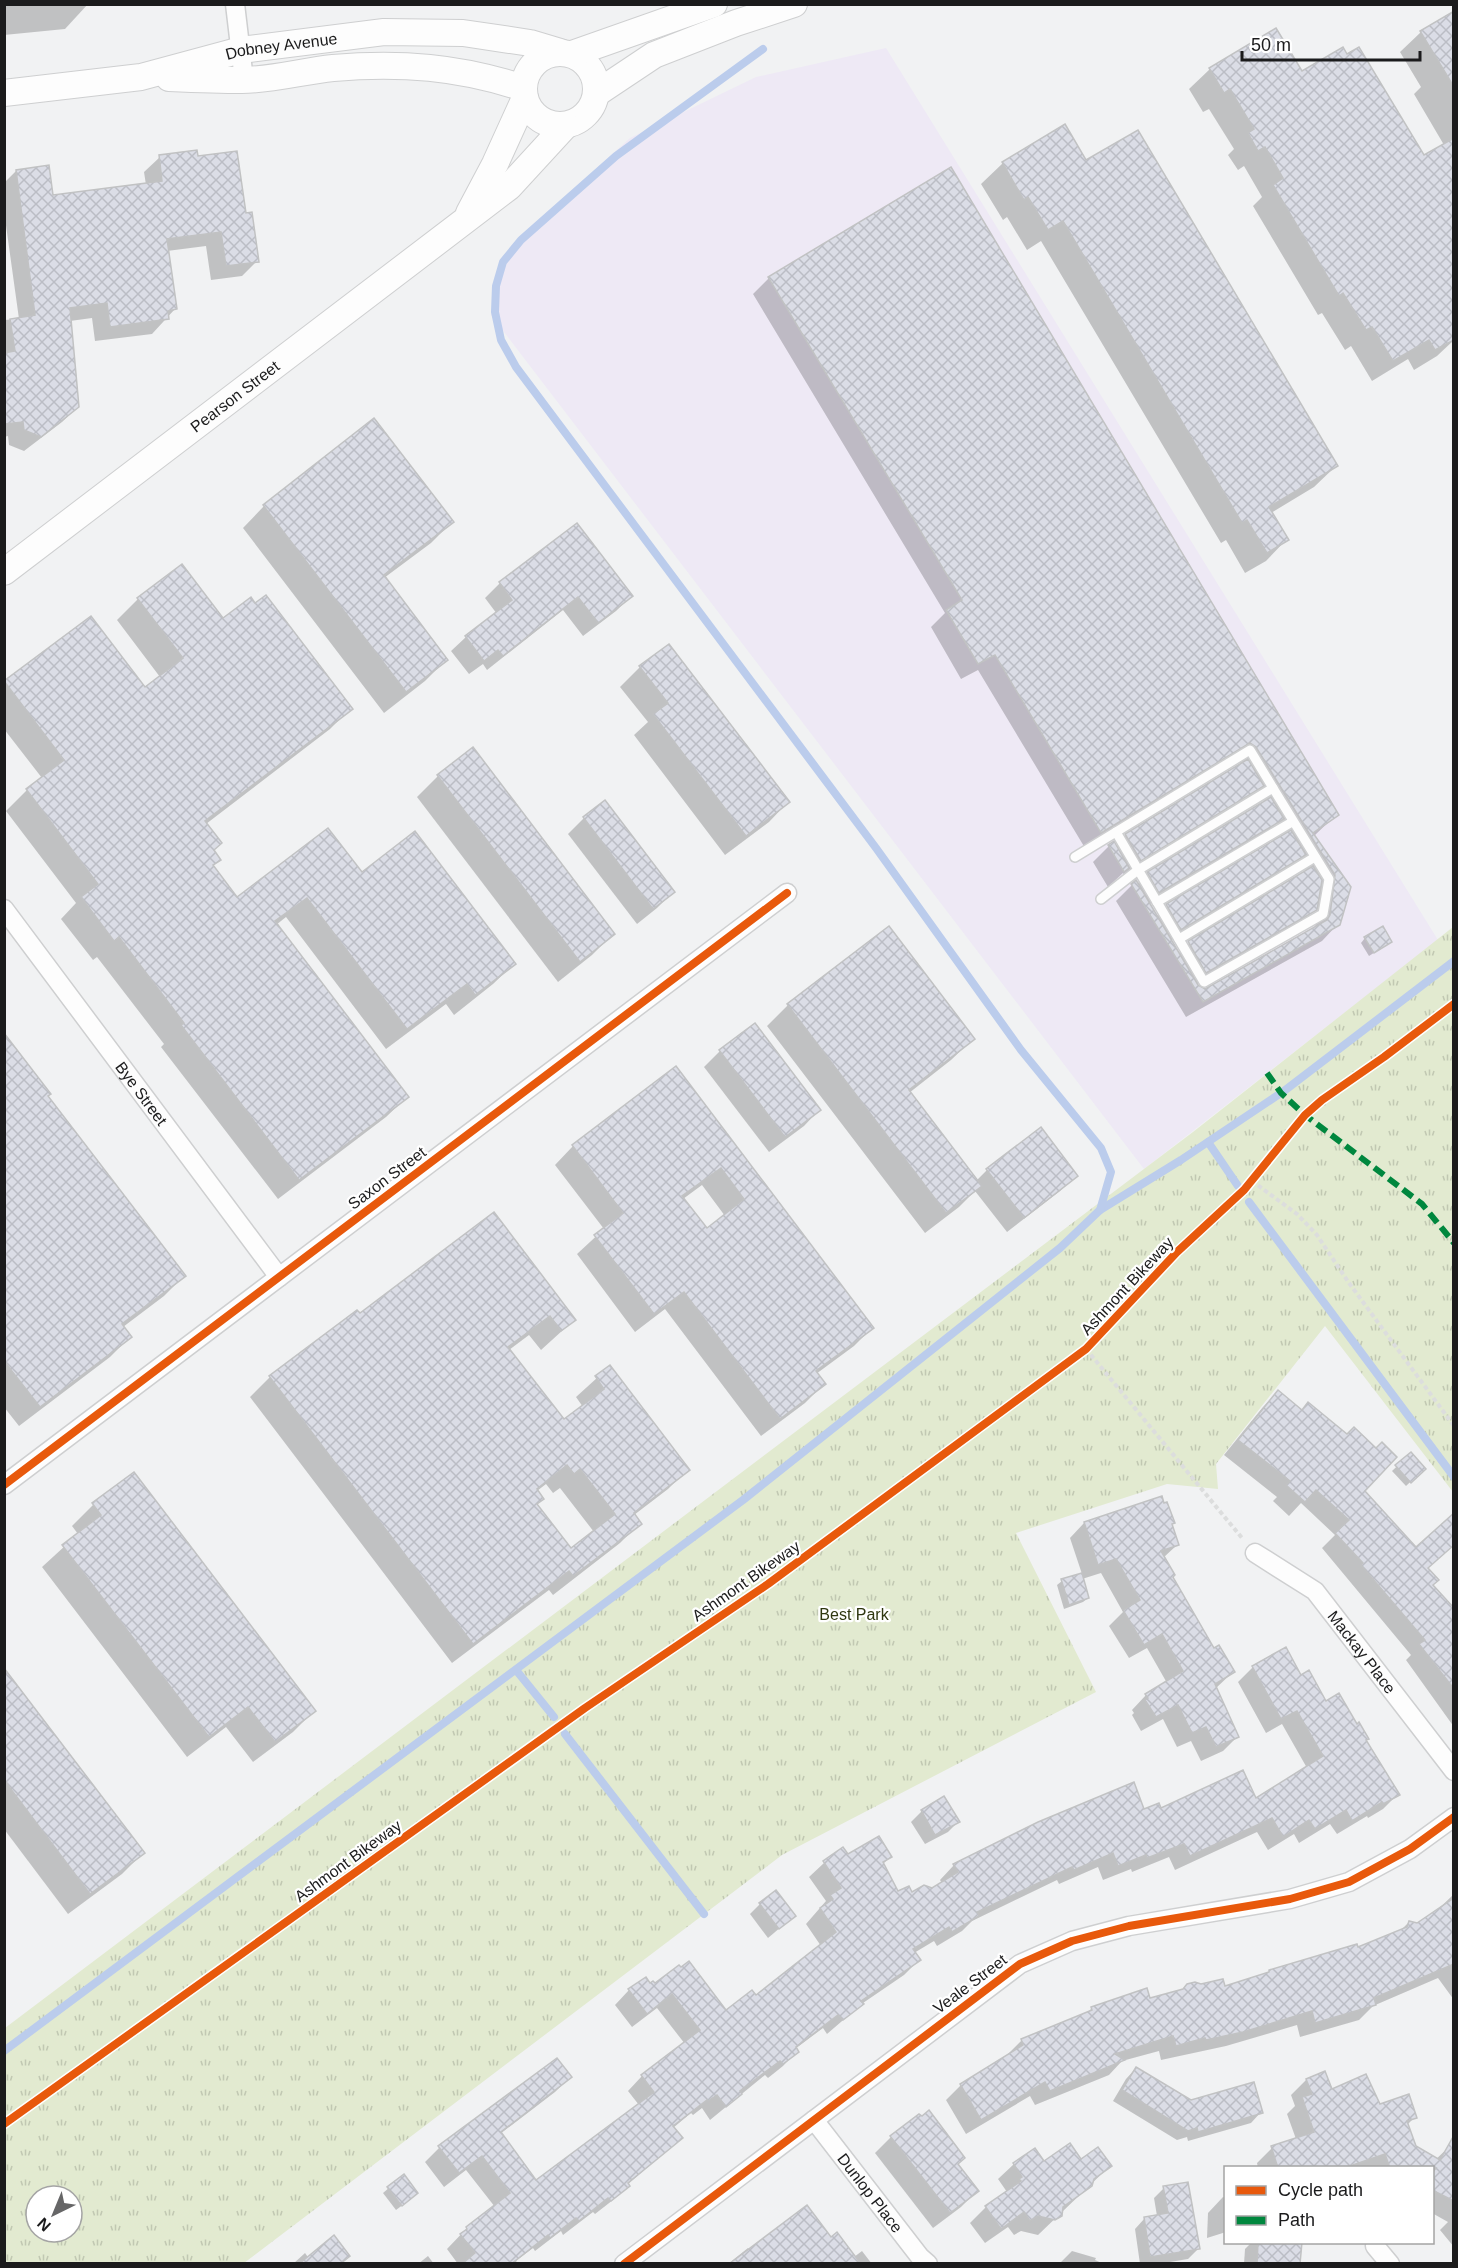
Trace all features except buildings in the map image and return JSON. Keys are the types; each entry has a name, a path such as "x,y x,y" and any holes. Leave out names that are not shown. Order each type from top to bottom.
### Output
{"main road":[{"path":"566,53 583,60 591,69 596,81 597,93 592,108 585,116 576,122 555,125 536,116 529,108 524,93 531,66 539,58 549,53 566,53 714,4"},
{"path":"597,93 654,55 736,23 794,4"},
{"name":"Dobney Avenue","path":"4,93 141,77 241,50 384,32 483,36 530,43 566,53"},
{"path":"141,77 244,80 334,68 423,66 491,77 524,93"},
{"name":"Pearson Street","path":"465,221 495,164 524,93"},
{"name":"Pearson Street","path":"4,572 509,187 566,125"}],"street":[{"path":"235,4 244,80"},
{"name":"Saxon Street","path":"4,1485 787,893"},
{"name":"Bye Street","path":"4,909 279,1276"},
{"name":"Mackay Place","path":"1255,1553 1315,1591 1454,1771"},
{"name":"Veale Street","path":"624,2264 972,1998 1020,1964 1072,1941 1129,1926 1290,1899 1349,1882 1410,1849 1454,1816"},
{"name":"Dunlop Place","path":"814,2120 920,2257 928,2264"},
{"path":"1375,2246 1390,2264"}],"lane":[{"path":"1075,857 1250,750 1329,879 1323,914 1204,982 1116,832"},
{"path":"1101,899 1138,870 1273,788"},
{"path":"1157,902 1292,822"},
{"path":"1179,939 1315,857"}],"path":[{"path":"1259,1173 1250,1183 1297,1214 1317,1235 1348,1283 1454,1426"},
{"path":"1086,1349 1255,1553"}],"shaded area":[{"path":"886,48 1438,940 1144,1169 491,315 511,246 630,138 756,77"}],"green space":[{"name":"Best Park","path":"1453,927 1453,1492 1325,1326 1216,1464 1218,1489 1167,1484 1016,1533 1096,1692 782,1855 244,2263 5,2263 5,2028 1193,1132"}],"waterway":[{"path":"4,2051 743,1500 1060,1248 1100,1210 1111,1172 1101,1148 1021,1050 876,848 516,367 501,340 495,312 496,286 503,262 521,240 616,156 763,49"},
{"path":"1100,1210 1181,1160 1284,1091 1454,961"},
{"path":"1208,1142 1238,1186"},
{"path":"1249,1202 1454,1477"},
{"path":"516,1670 554,1717"},
{"path":"565,1734 704,1914"}],"marked path":[{"path":"1267,1073 1281,1093 1305,1115 1422,1204 1454,1243"}],"cycle path":[{"path":"4,1485 787,893"},
{"name":"Ashmont Bikeway","path":"4,2124 585,1708 768,1584 1086,1349 1177,1252 1244,1190 1305,1115 1322,1100 1454,1004"},
{"path":"624,2264 1020,1964 1072,1941 1129,1926 1290,1899 1349,1882 1410,1849 1454,1817"}]}
